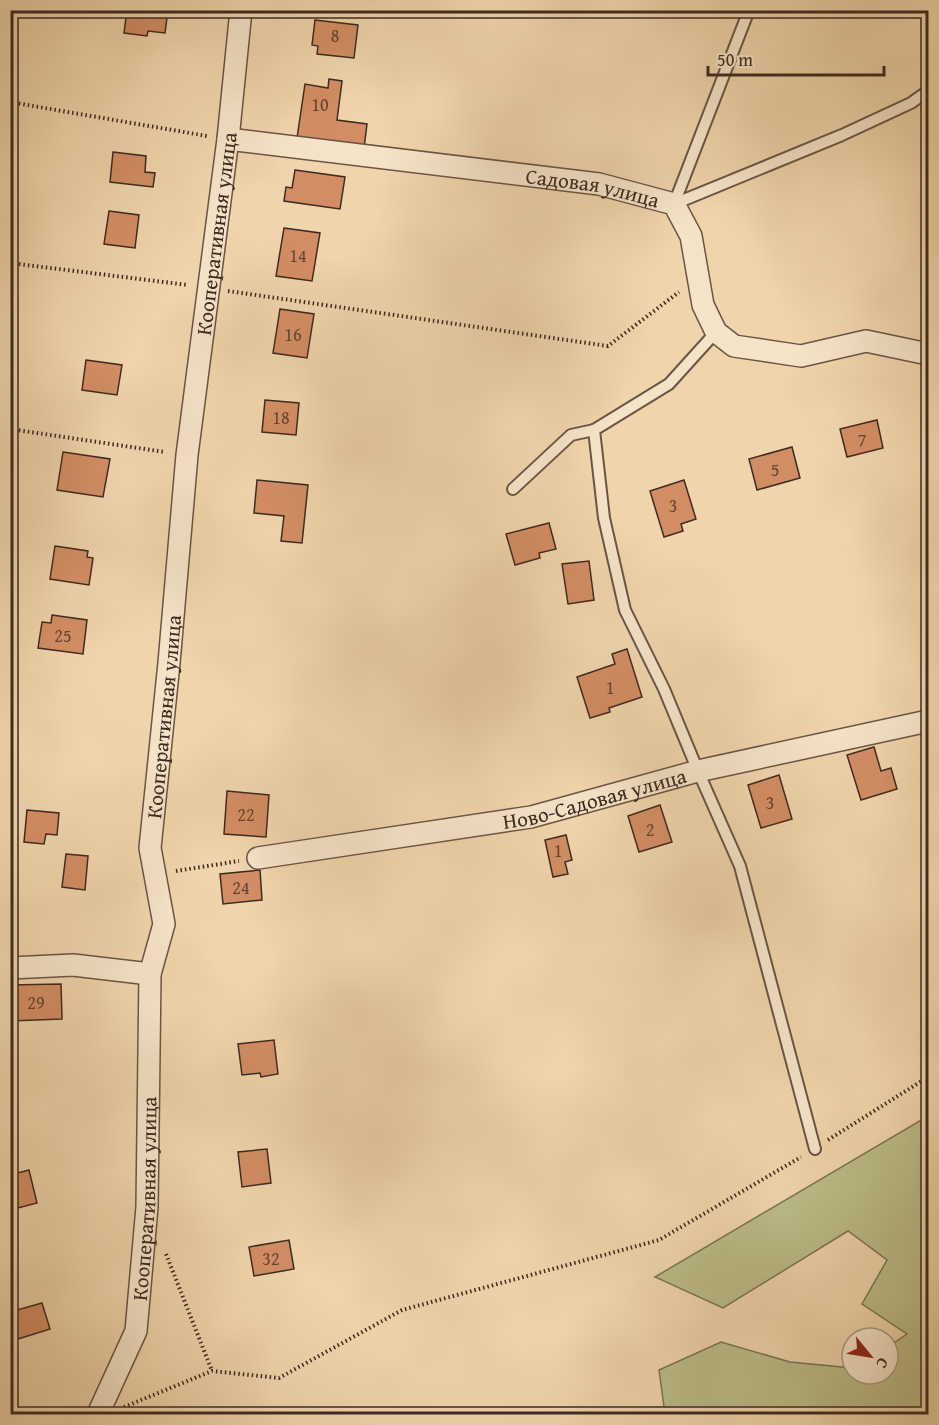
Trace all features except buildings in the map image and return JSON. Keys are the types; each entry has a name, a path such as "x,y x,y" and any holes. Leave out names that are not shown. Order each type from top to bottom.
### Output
{"street":[{"name":"Кооперативная улица","path":"107,1412 136,1331 147,1207 150,974 164,924 150,848 187,455 228,139 241,10"},
{"name":"Садовая улица","path":"228,139 599,184 674,204 691,236 703,305 716,332"},
{"path":"716,332 734,346 801,356 867,341 928,354"},
{"name":"Ново-Садовая улица","path":"258,858 531,817 698,771 928,722"},
{"path":"10,968 73,965 150,974"}],"lane":[{"path":"674,204 748,10"},
{"path":"674,204 842,135 911,103 928,90"},
{"path":"513,489 571,435 594,430 669,384 716,332"},
{"path":"594,430 604,519 625,610 664,689 740,866 815,1149"}],"path":[{"path":"10,102 228,139"},
{"path":"10,263 209,288 608,346 698,278"},
{"path":"10,429 187,455"},
{"path":"154,874 258,858"},
{"path":"107,1412 212,1371 279,1378 402,1310 659,1240 815,1149 928,1077"},
{"path":"165,1250 212,1371"}],"green space":[{"path":"928,1116 928,1414 665,1414 659,1370 721,1342 790,1362 840,1367 840,1386 900,1386 900,1339 907,1334 900,1329 900,1326 895,1326 862,1304 887,1260 848,1231 723,1308 655,1277"}]}
